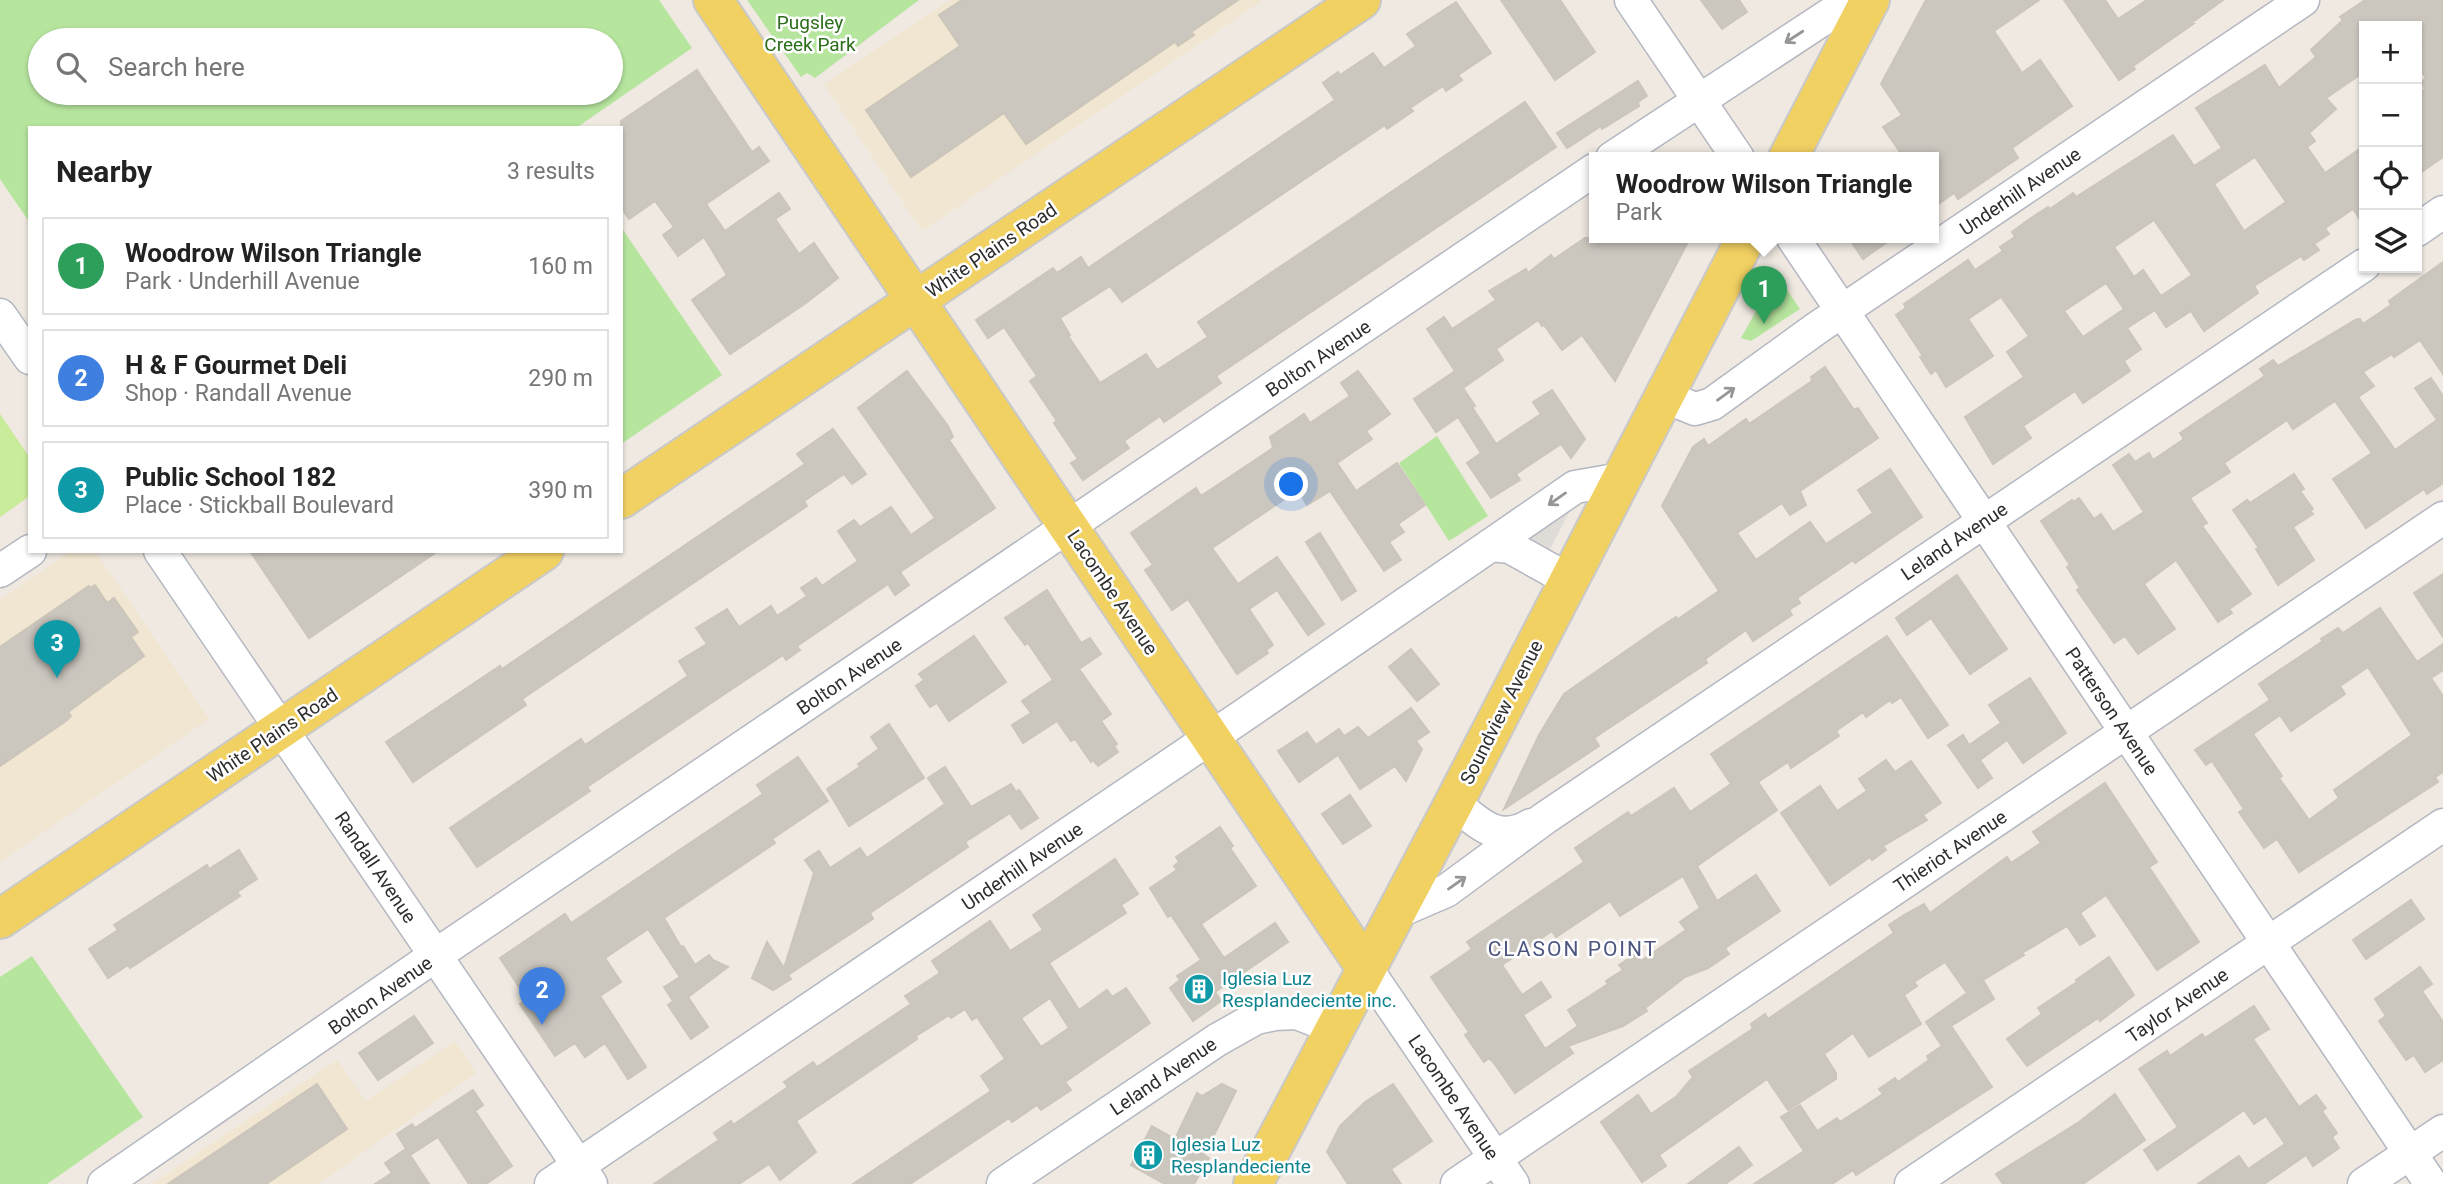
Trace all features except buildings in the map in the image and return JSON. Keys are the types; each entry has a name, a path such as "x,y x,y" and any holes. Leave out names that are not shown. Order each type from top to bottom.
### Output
{"main road":[{"name":"Lacombe Avenue","path":"713,0 1366,968"},
{"name":"White Plains Road","path":"623,498 1361,0"},
{"path":"1791,152 1870,0"},
{"name":"Soundview Avenue","path":"1253,1184 1454,803 1743,243"},
{"name":"White Plains Road","path":"0,919 541,553"}],"street":[{"path":"1631,0 1734,152"},
{"path":"1621,152 1852,0"},
{"name":"Underhill Avenue","path":"1663,396 1695,409 1712,404 1842,311 2303,0"},
{"name":"Bolton Avenue","path":"104,1184 1589,173"},
{"path":"2422,227 2443,212"},
{"name":"Patterson Avenue","path":"1796,243 2431,1184"},
{"name":"Leland Avenue","path":"1395,913 1446,891 1545,818 2359,268"},
{"path":"0,315 28,355"},
{"name":"Underhill Avenue","path":"551,1184 585,1175 1211,737 1575,487 1621,479"},
{"name":"Thieriot Avenue","path":"1457,1184 2443,518"},
{"path":"1491,545 1510,547 1569,580"},
{"path":"0,571 28,552"},
{"name":"Randall Avenue","path":"161,553 585,1175"},
{"name":"Leland Avenue","path":"1454,803 1494,832 1521,831 1545,818"},
{"name":"Taylor Avenue","path":"1911,1184 2443,825"},
{"name":"Lacombe Avenue","path":"1366,968 1513,1184"},
{"name":"Leland Avenue","path":"1003,1184 1217,1040 1256,1018 1297,1013 1335,1028"},
{"path":"2364,1184 2443,1131"}],"shaded area":[{"path":"950,0 1262,1 922,231 824,84"},
{"path":"1573,505 1549,551 1544,553 1520,544"},
{"path":"69,553 96,553 209,719 0,862 0,600"},
{"path":"455,1041 476,1073 318,1184 152,1184 337,1060 366,1101"}],"green space":[{"path":"0,0 659,0 692,48 623,96 623,28 28,28 28,105 609,105 579,126 28,126 28,220 0,179"},
{"name":"Pugsley Creek Park","path":"747,0 919,0 815,78 807,73 801,77"},
{"path":"623,230 722,375 623,443"},
{"path":"1774,279 1781,281 1800,309 1751,341 1741,338"},
{"path":"0,414 28,455 28,497 0,517"},
{"path":"1437,436 1488,516 1449,541 1399,463"},
{"path":"32,956 143,1117 47,1184 0,1184 0,977"}],"place":[{"name":"Woodrow Wilson Triangle","path":"1764,324"},
{"name":"Public School 182","path":"57,678"},
{"name":"Iglesia Luz Resplandeciente inc.","path":"1199,989"},
{"name":"H & F Gourmet Deli","path":"542,1025"},
{"name":"Iglesia Luz Resplandeciente","path":"1148,1155"}],"district":[{"name":"CLASON POINT","path":"1573,949"}]}
